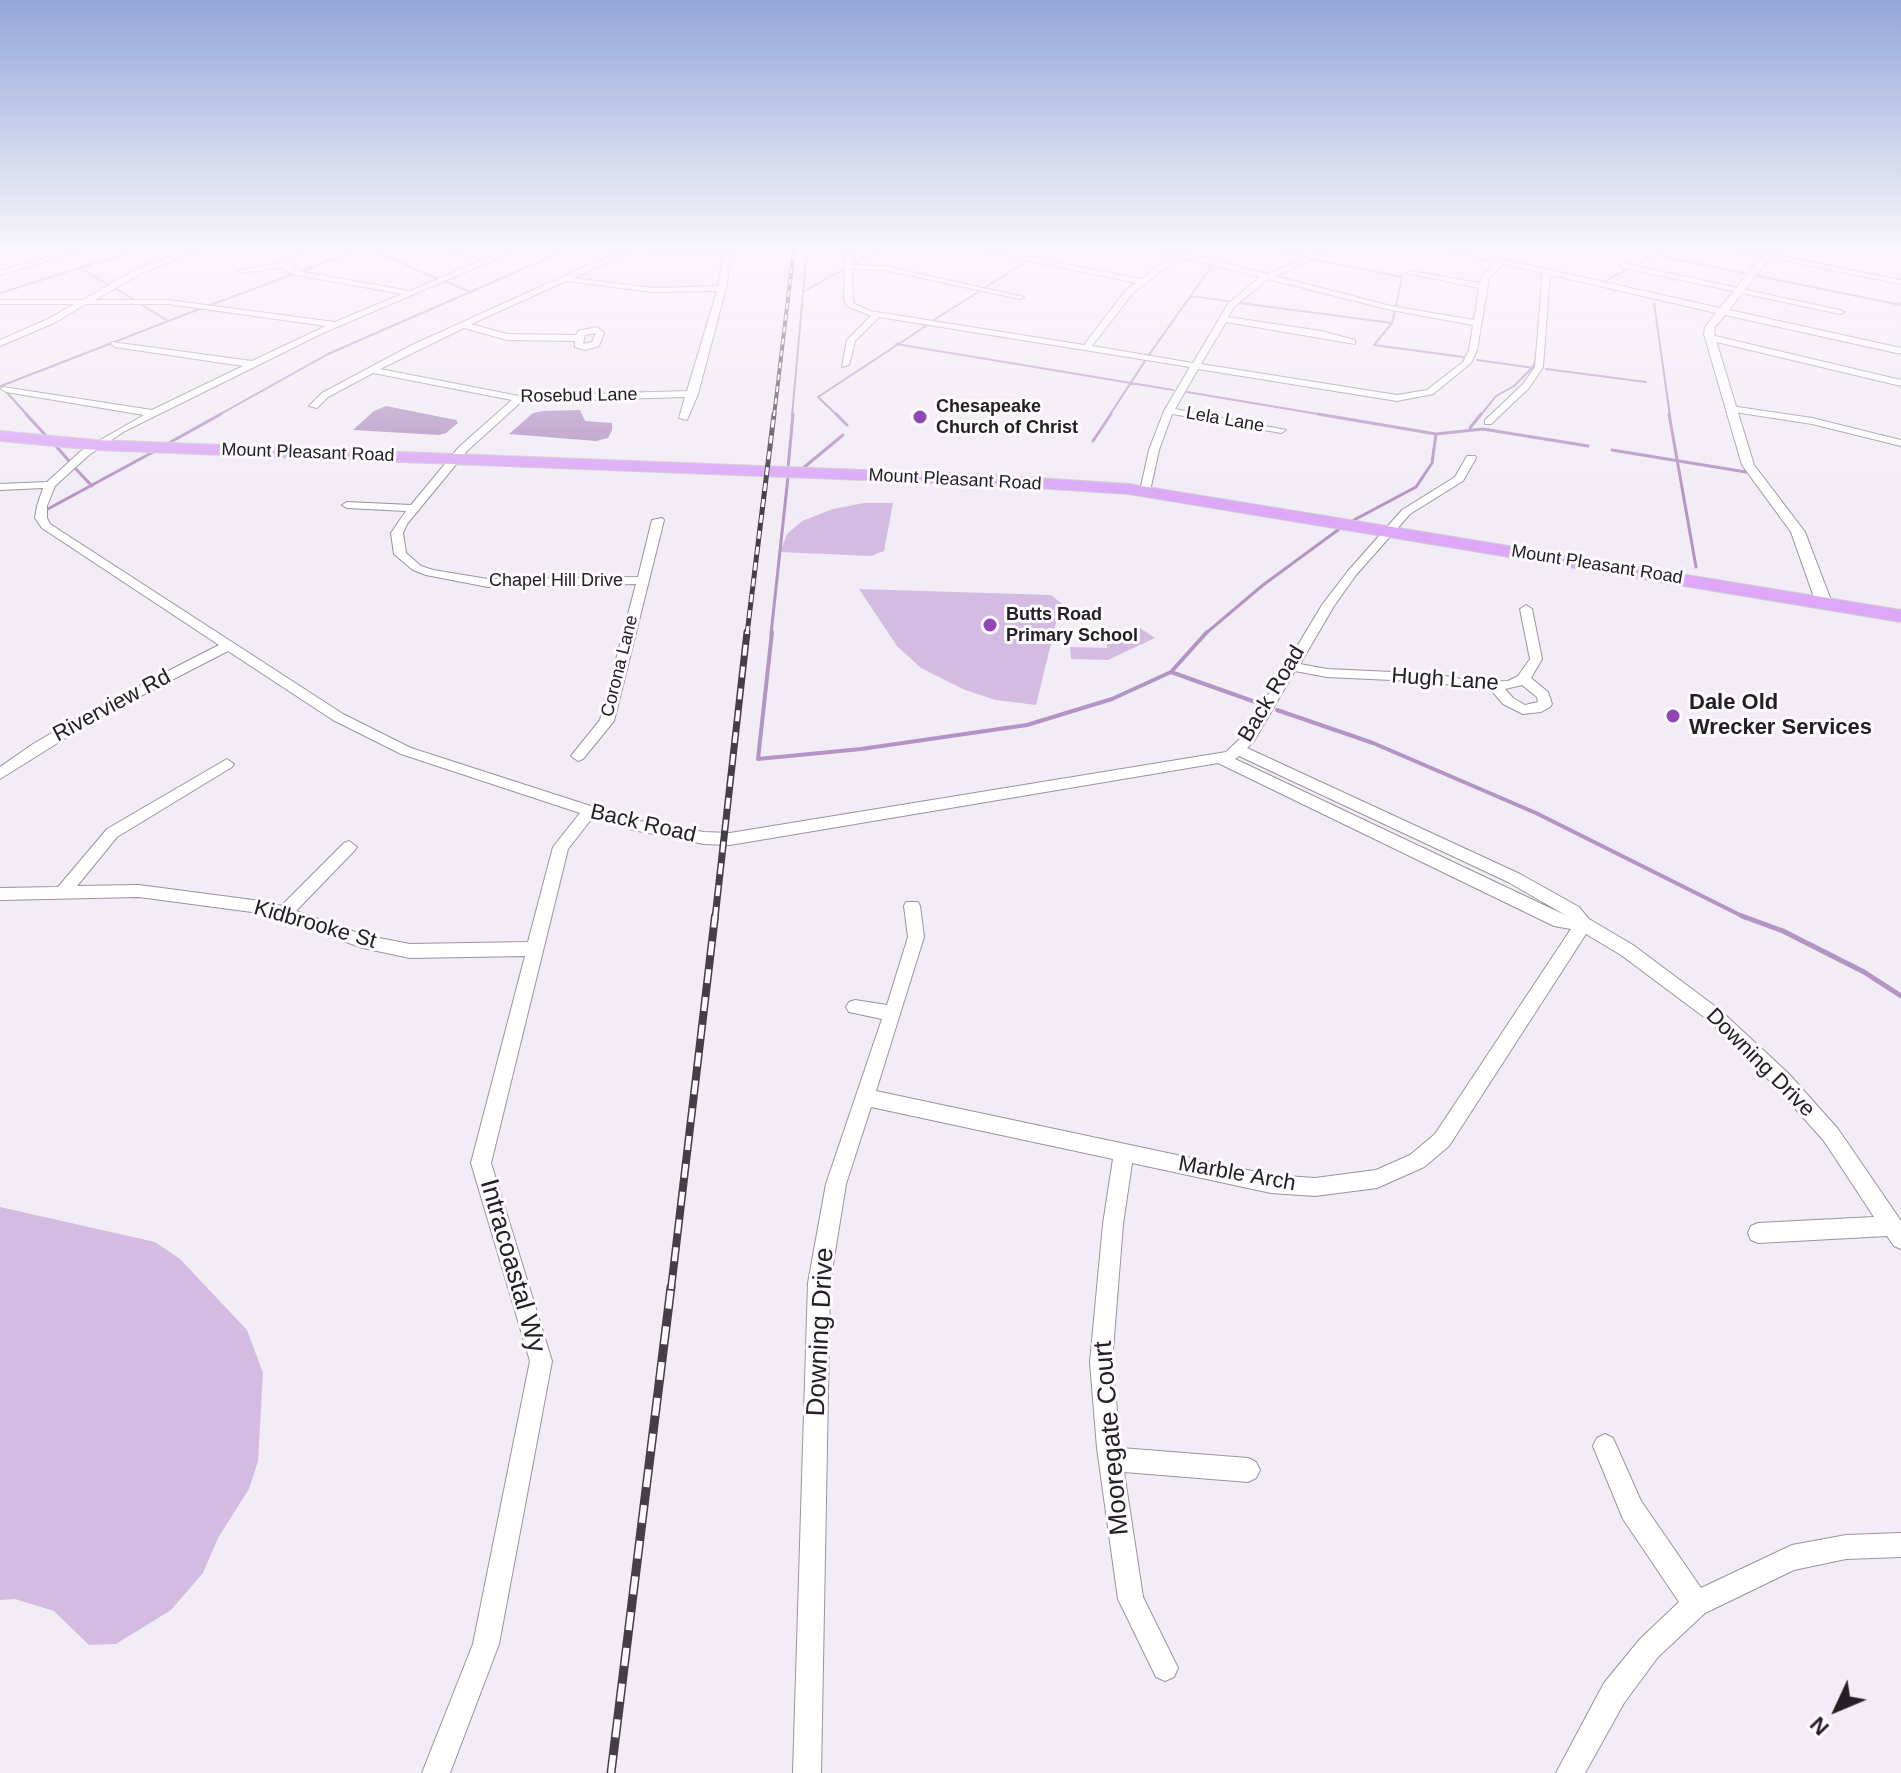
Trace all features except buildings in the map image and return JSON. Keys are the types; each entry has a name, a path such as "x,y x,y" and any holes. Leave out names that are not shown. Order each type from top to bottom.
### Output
{"highway":[{"name":"Mount Pleasant Road","path":"0,436 96,445 991,480 1145,491 1901,616"}],"street":[{"path":"0,343 30,331"},
{"path":"0,487 50,485 96,445 152,413 321,331"},
{"path":"314,406 325,395 370,370 452,331"},
{"path":"485,331 507,337 577,338"},
{"path":"684,418 710,331"},
{"path":"845,365 851,340 861,331"},
{"path":"973,331 1390,398 1419,397 1430,392 1467,363 1477,331"},
{"path":"1085,349 1100,331"},
{"path":"1145,491 1154,450 1169,411 1216,331"},
{"path":"1300,331 1352,342"},
{"path":"1488,422 1526,386 1539,367 1542,331"},
{"path":"1710,331 1748,465 1798,532 1824,603"},
{"path":"1814,331 1900,349"},
{"path":"1711,338 1901,383"},
{"path":"115,344 251,364"},
{"name":"Rosebud Lane","path":"370,370 519,399 693,394"},
{"path":"6,389 152,413"},
{"name":"Chapel Hill Drive","path":"519,399 454,459 402,523 397,544 407,561 430,573 504,584 642,580"},
{"path":"1731,409 1827,424 1901,443"},
{"name":"Lela Lane","path":"1169,411 1281,430"},
{"name":"Back Road","path":"50,485 42,506 41,518 46,526 338,717 406,751 589,812 673,834 730,839 1222,759 1239,750 1328,605 1388,530 1406,512 1456,482 1471,458"},
{"path":"347,505 414,508"},
{"name":"Corona Lane","path":"578,756 607,721 658,520"},
{"name":"Hugh Lane","path":"1291,666 1327,673 1435,678 1497,688 1523,679 1536,659 1526,609"},
{"name":"Riverview Rd","path":"0,774 91,716 229,645"},
{"path":"1497,688 1508,701 1523,710 1536,709 1545,704 1543,695 1523,679"},
{"name":"Downing Drive","path":"1239,750 1514,878 1573,911 1583,924 1665,976 1740,1039 1831,1135 1897,1232"},
{"name":"Downing Drive","path":"1222,759 1560,921 1583,924"},
{"path":"63,892 112,833 227,764"},
{"name":"Intracoastal Wy","path":"436,1773 486,1644 541,1361 481,1163 561,847 589,812"},
{"path":"284,913 349,847"},
{"name":"Kidbrooke St","path":"0,894 139,891 208,899 284,913 363,941 410,951 534,949"},
{"name":"Downing Drive","path":"807,1773 819,1283 836,1184 916,937 912,906"},
{"name":"Marble Arch","path":"866,1097 1271,1184 1315,1187 1377,1179 1417,1161 1442,1140 1583,924"},
{"path":"855,1007 893,1014"},
{"name":"Mooregate Court","path":"1124,1153 1101,1340 1111,1459 1131,1599 1165,1668"},
{"path":"1758,1233 1897,1232"},
{"path":"1605,1446 1632,1510 1696,1604"},
{"path":"1111,1459 1248,1470"},
{"path":"1570,1773 1614,1693 1649,1648 1696,1604 1792,1558 1846,1547 1901,1545"}],"shaded area":[{"path":"386,406 456,420 458,423 439,435 353,430 374,411"},
{"path":"580,410 585,421 612,423 612,430 608,438 596,441 509,434 533,413"},
{"path":"864,503 893,503 884,551 871,556 780,552 787,534 802,521 833,509"},
{"path":"859,589 1051,595 1061,603 1036,705 996,700 965,690 921,668 897,646"},
{"path":"1140,628 1155,638 1108,660 1071,659 1070,647 1107,648 1107,641"},
{"path":"0,1207 155,1242 180,1259 247,1330 263,1373 258,1461 249,1489 218,1538 203,1573 171,1610 116,1644 89,1645 54,1611 15,1599 0,1600"}],"waterway":[{"path":"28,416 1,386 143,331"},
{"path":"217,416 328,354 381,331"},
{"path":"792,416 800,331"},
{"path":"898,344 919,331"},
{"path":"1148,356 1166,331"},
{"path":"1386,331 1374,345 1463,357"},
{"path":"1658,331 1670,416"},
{"path":"838,416 818,397 898,344"},
{"path":"898,344 1131,383"},
{"path":"1532,368 1537,356"},
{"path":"1477,360 1532,368"},
{"path":"1131,383 1145,361"},
{"path":"1480,416 1496,396 1514,386 1532,368"},
{"path":"1546,369 1646,382"},
{"path":"1109,416 1131,383"},
{"path":"1131,383 1173,390"},
{"path":"1187,392 1330,416"},
{"path":"26,414 48,438"},
{"path":"167,444 221,414"},
{"path":"788,468 793,414"},
{"path":"1093,441 1111,414"},
{"path":"1318,414 1436,434"},
{"path":"1470,428 1481,414"},
{"path":"1669,414 1677,461"},
{"path":"838,416 847,425"},
{"path":"1436,434 1483,429 1588,446"},
{"path":"1354,520 1416,487 1432,463 1436,434"},
{"path":"802,469 843,435"},
{"path":"56,446 69,461"},
{"path":"1612,450 1677,461"},
{"path":"91,485 153,452"},
{"path":"1677,461 1746,472"},
{"path":"1677,461 1696,567"},
{"path":"75,468 91,485"},
{"path":"771,634 788,477"},
{"path":"46,510 91,485"},
{"path":"1206,633 1263,585 1342,527"},
{"path":"772,632 758,759 861,749 1027,725 1112,699 1171,672"},
{"path":"1171,672 1206,633"},
{"path":"1171,672 1258,703"},
{"path":"1277,710 1373,743 1536,813 1742,916"},
{"path":"1742,916 1783,931 1864,972 1901,996"},
{"path":"1742,916 1746,918"}],"railway":[{"path":"774,416 784,331"},
{"path":"747,634 774,414"},
{"path":"715,918 747,632"},
{"path":"671,1289 715,916"},
{"path":"611,1773 671,1287"}],"place":[{"name":"Chesapeake Church of Christ","path":"920,417"},
{"name":"Butts Road Primary School","path":"990,625"},
{"name":"Dale Old Wrecker Services","path":"1673,716"}]}
